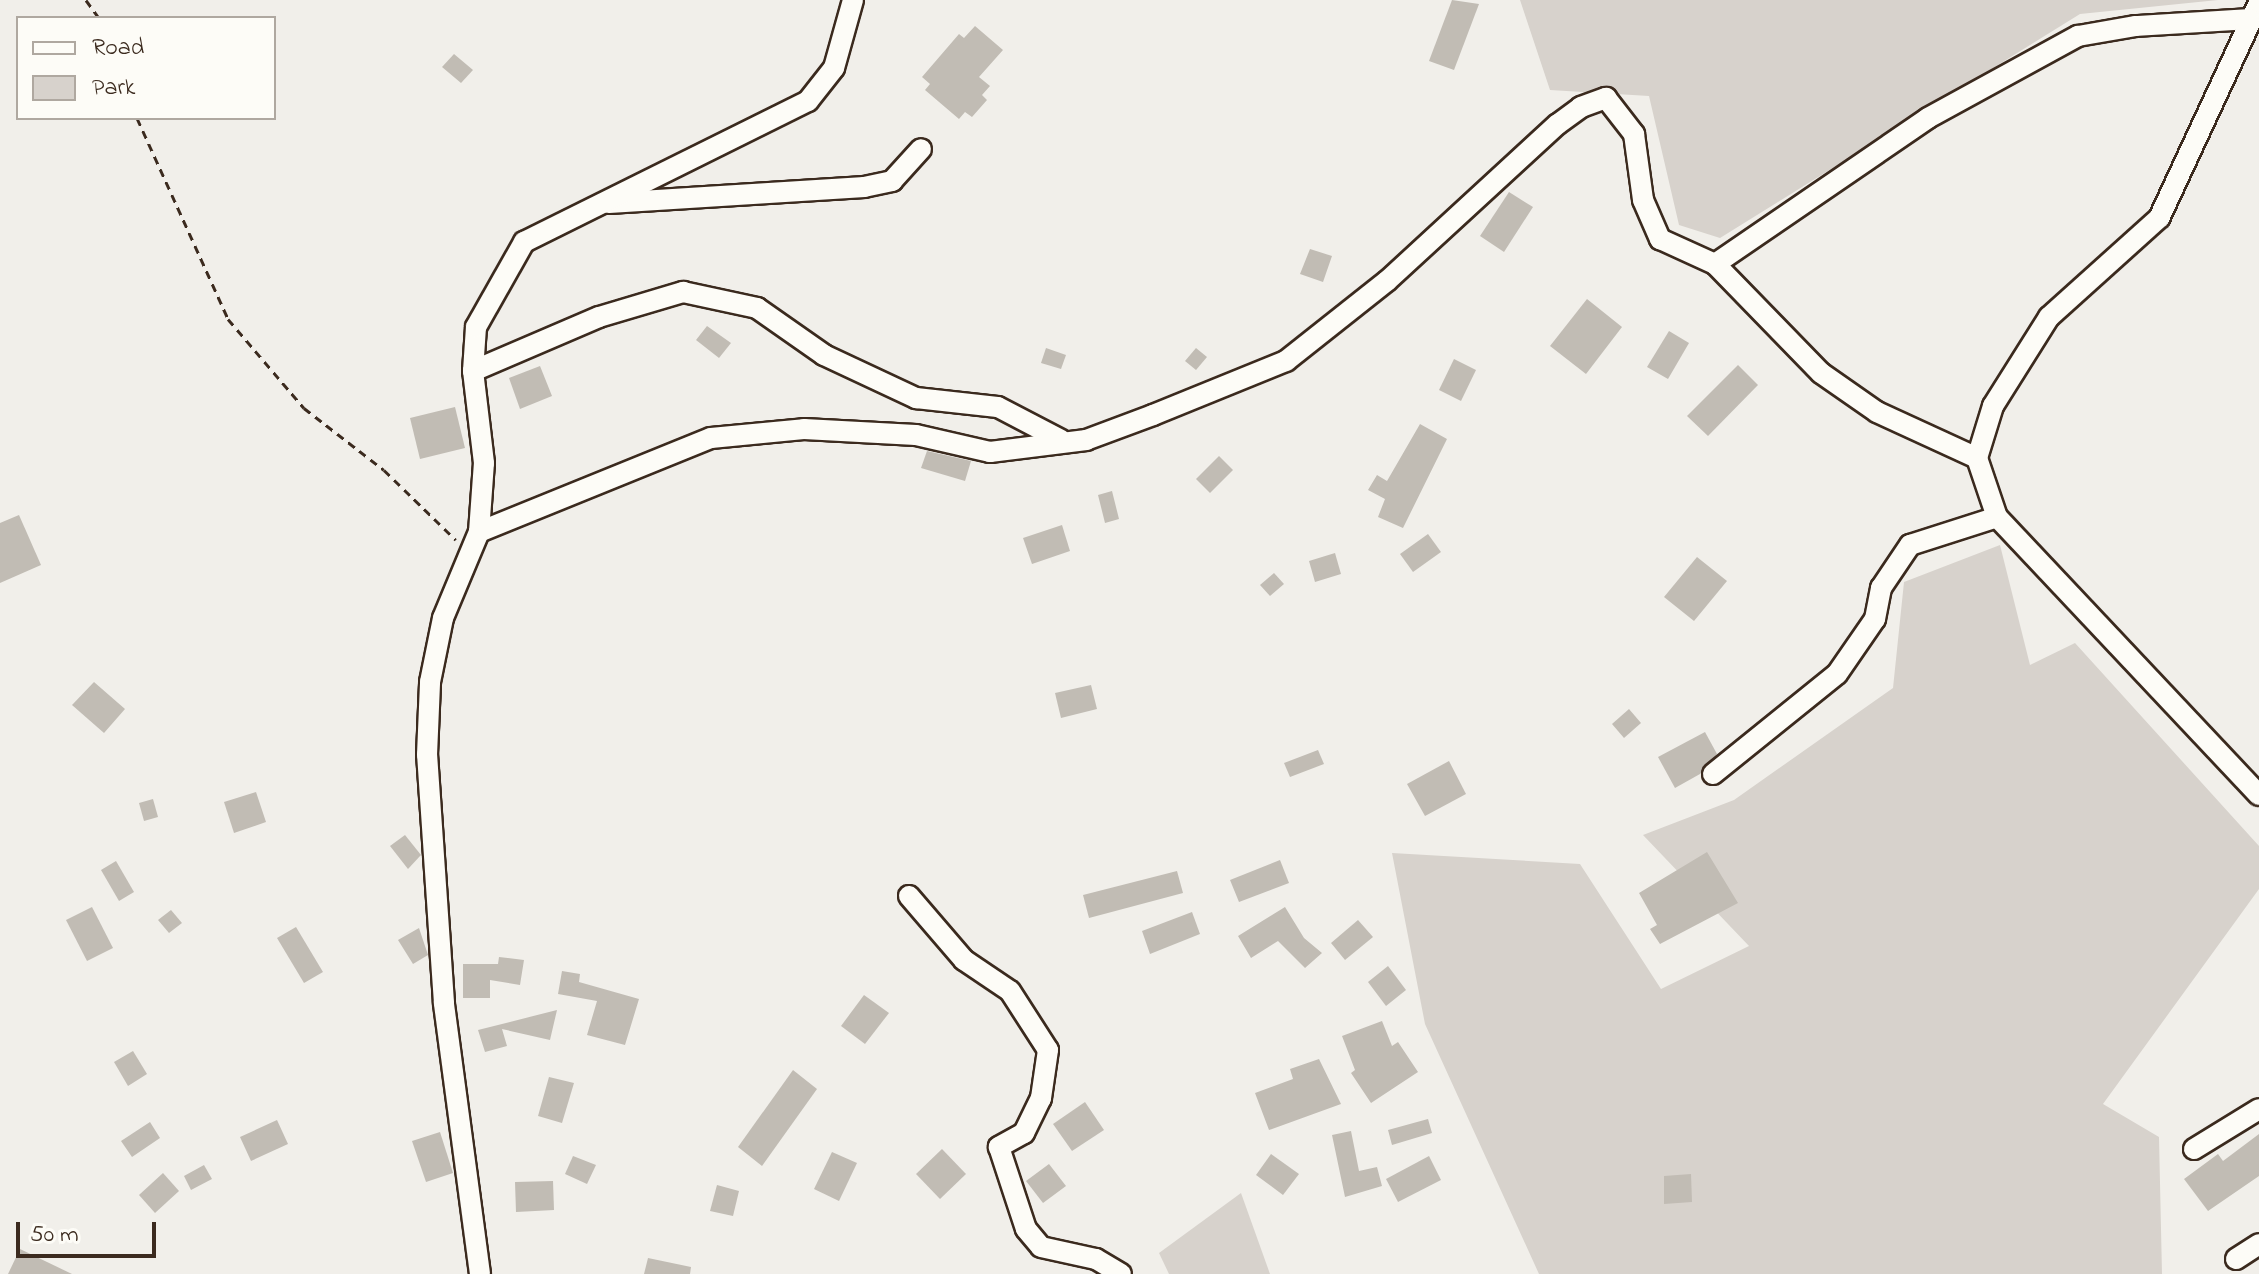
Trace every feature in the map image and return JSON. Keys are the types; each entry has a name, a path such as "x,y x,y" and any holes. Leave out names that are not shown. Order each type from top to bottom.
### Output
{"street":[{"path":"480,1274 444,1003 427,755 430,682 443,618 479,532 484,463 473,371 476,327 524,242 593,205 808,101 834,68 853,0"},
{"path":"1715,264 1928,118 2078,36 2136,26 2254,21 2159,218 2049,317 1993,406 1977,458 1997,517 2259,795"},
{"path":"479,532 711,438 804,429 916,435 990,452 1061,440 1086,440 1286,361 1387,281 1558,124 1581,107 1606,98 1634,134 1643,200 1660,239 1715,264 1821,373 1877,412 1977,458"},
{"path":"593,205 864,187 892,181 921,149"},
{"path":"473,371 599,317 683,292 757,308 824,355 916,398 998,407 1061,440"},
{"path":"1713,774 1837,674 1875,619 1881,588 1910,545 1997,517"},
{"path":"909,896 964,960 1010,991 1048,1050 1041,1098 1024,1133 999,1147 1026,1229 1041,1247 1096,1259 1121,1274"},
{"path":"2194,1149 2259,1109"},
{"path":"2236,1259 2259,1244"}],"path":[{"path":"138,120 228,319 304,408 384,470 469,552"}],"green space":[{"path":"1520,0 2218,0 2080,14 1720,238 1679,225 1649,96 1550,90"},
{"path":"2000,545 2030,665 2075,643 2259,846 2259,889 2103,1104 2159,1137 2162,1274 1539,1274 1425,1024 1392,853 1580,864 1661,989 1749,946 1643,835 1734,800 1893,688 1904,582"},
{"path":"1241,1193 1270,1274 1169,1274 1159,1253"}],"building":[{"path":"1452,0 1479,4 1454,70 1429,61"},
{"path":"975,26 1003,50 979,77 990,86 982,95 987,100 972,117 965,112 959,119 925,90 930,84 922,77 959,34 964,38"},
{"path":"454,54 473,70 461,83 442,67"},
{"path":"1509,192 1533,207 1504,252 1480,236"},
{"path":"1310,249 1332,256 1323,282 1300,274"},
{"path":"1587,299 1622,327 1586,374 1550,346"},
{"path":"707,326 731,343 719,358 696,340"},
{"path":"1669,331 1689,343 1668,379 1647,367"},
{"path":"1046,348 1066,355 1061,369 1041,363"},
{"path":"1196,348 1207,357 1196,370 1185,361"},
{"path":"1454,359 1476,370 1461,401 1439,390"},
{"path":"1738,365 1758,385 1708,436 1687,416"},
{"path":"540,366 552,396 520,409 509,378"},
{"path":"455,407 465,448 420,459 410,418"},
{"path":"1420,424 1447,439 1403,528 1378,517 1385,499 1368,490 1377,475 1387,481"},
{"path":"927,451 971,461 965,481 921,468"},
{"path":"1219,456 1233,470 1210,493 1196,479"},
{"path":"1112,491 1119,519 1105,523 1098,495"},
{"path":"19,515 41,565 0,583 0,523"},
{"path":"1062,525 1070,551 1032,564 1023,538"},
{"path":"1428,534 1441,552 1413,572 1400,554"},
{"path":"1335,553 1341,574 1315,582 1309,561"},
{"path":"1697,557 1727,581 1694,621 1664,597"},
{"path":"1274,573 1284,584 1270,596 1260,585"},
{"path":"94,682 125,709 104,733 72,705"},
{"path":"1091,685 1097,709 1061,718 1055,693"},
{"path":"1629,709 1641,723 1624,738 1612,724"},
{"path":"1705,732 1717,754 1700,774 1675,788 1658,757"},
{"path":"1318,750 1324,764 1290,777 1284,763"},
{"path":"1449,761 1466,794 1425,816 1407,784"},
{"path":"256,792 266,822 234,833 224,802"},
{"path":"153,799 158,817 144,821 139,803"},
{"path":"405,835 421,855 408,869 390,846"},
{"path":"1707,852 1738,903 1660,944 1650,929 1657,925 1639,893"},
{"path":"1280,860 1289,883 1239,902 1230,880"},
{"path":"116,861 134,892 119,901 101,870"},
{"path":"1177,871 1183,893 1089,918 1083,895"},
{"path":"92,907 113,948 87,961 66,920"},
{"path":"1285,907 1304,938 1322,953 1305,968 1278,941 1251,958 1238,936"},
{"path":"171,910 182,923 169,933 158,920"},
{"path":"1192,912 1200,934 1150,954 1142,931"},
{"path":"1358,920 1373,937 1345,960 1331,943"},
{"path":"296,927 323,972 304,983 277,938"},
{"path":"419,928 428,955 413,964 398,940"},
{"path":"499,957 524,960 520,985 490,980 490,998 463,998 463,964 498,964"},
{"path":"1388,966 1406,990 1386,1006 1368,982"},
{"path":"562,971 580,974 579,982 639,999 625,1045 587,1035 597,1001 558,994"},
{"path":"864,995 889,1013 865,1044 841,1026"},
{"path":"557,1010 550,1040 502,1029 507,1046 485,1052 478,1030"},
{"path":"1382,1021 1392,1046 1398,1042 1418,1072 1371,1103 1351,1073 1355,1070 1342,1036"},
{"path":"133,1051 147,1074 128,1086 114,1062"},
{"path":"1319,1059 1341,1104 1269,1130 1255,1093 1293,1079 1290,1069"},
{"path":"793,1070 817,1089 762,1166 738,1147"},
{"path":"549,1077 574,1083 562,1123 538,1116"},
{"path":"1085,1102 1104,1130 1072,1151 1053,1124"},
{"path":"1428,1119 1432,1133 1392,1145 1388,1130"},
{"path":"277,1120 288,1144 251,1161 240,1137"},
{"path":"150,1122 160,1138 132,1157 121,1141"},
{"path":"1351,1131 1359,1171 1377,1167 1382,1186 1345,1197 1332,1135"},
{"path":"440,1132 453,1173 426,1182 412,1141"},
{"path":"2259,1134 2259,1176 2208,1211 2184,1179 2218,1154 2223,1161"},
{"path":"942,1149 966,1174 940,1199 916,1174"},
{"path":"832,1152 857,1163 839,1201 814,1189"},
{"path":"1271,1154 1299,1174 1283,1195 1256,1175"},
{"path":"573,1156 596,1165 587,1184 565,1174"},
{"path":"1429,1156 1441,1180 1398,1202 1386,1179"},
{"path":"1049,1164 1066,1186 1043,1203 1026,1181"},
{"path":"204,1165 212,1179 191,1190 184,1176"},
{"path":"163,1173 179,1191 155,1213 139,1195"},
{"path":"1691,1174 1692,1202 1664,1204 1664,1176"},
{"path":"553,1181 554,1210 516,1212 515,1182"},
{"path":"717,1185 739,1191 733,1216 710,1211"},
{"path":"20,1249 72,1274 8,1274"},
{"path":"648,1258 691,1267 690,1274 644,1274"}]}
